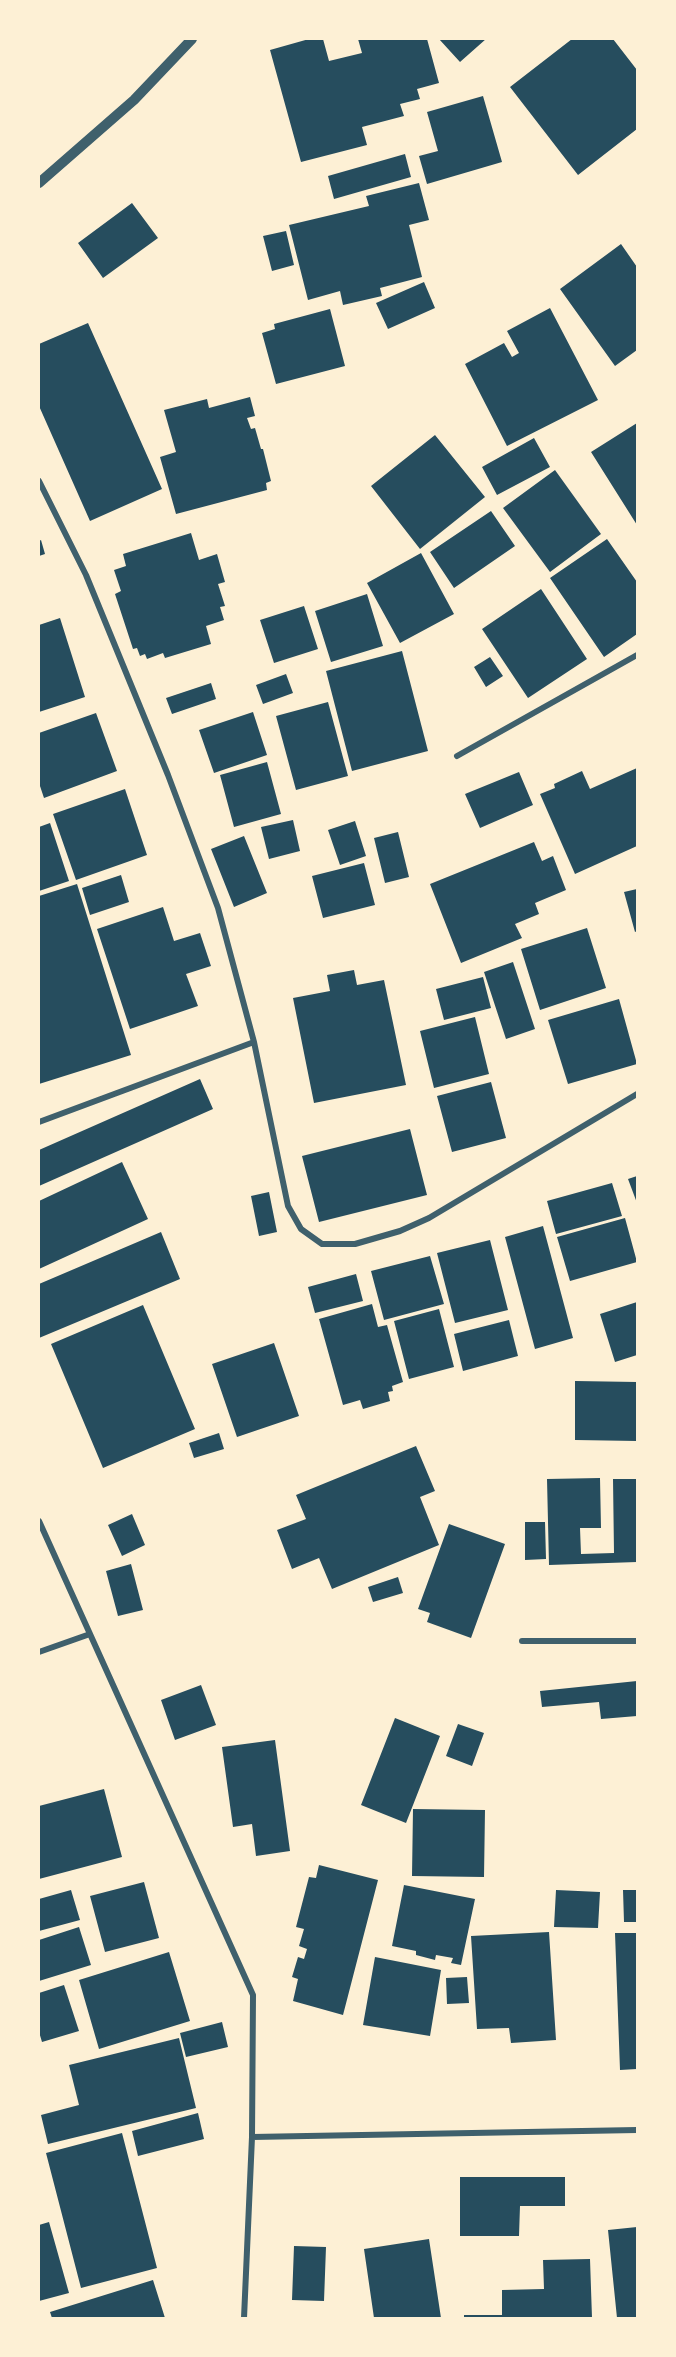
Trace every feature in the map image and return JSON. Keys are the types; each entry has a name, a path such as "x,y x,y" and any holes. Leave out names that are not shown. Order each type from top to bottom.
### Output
{"street":[{"path":"39,183 134,100 192,39"},
{"path":"39,481 86,575 168,774 218,908 254,1042 288,1206 301,1229 322,1244 355,1245 400,1231 429,1218 637,1094"},
{"path":"457,756 637,656"},
{"path":"39,1122 254,1042"},
{"path":"39,1521 253,1995 252,2137 244,2318"},
{"path":"39,1652 90,1634"},
{"path":"522,1641 637,1641"},
{"path":"252,2137 637,2130"}],"building":[{"path":"309,39 323,39 329,61 362,53 358,39 427,39 439,83 417,89 420,99 400,104 404,116 362,127 367,145 301,162 270,50"},
{"path":"439,39 486,39 460,62"},
{"path":"572,39 613,39 637,70 637,129 578,175 510,87"},
{"path":"483,96 502,162 427,184 419,156 438,151 427,112"},
{"path":"405,154 411,177 334,199 328,176"},
{"path":"419,183 429,220 409,225 422,277 380,288 382,296 343,305 340,291 308,300 289,225 369,206 366,196"},
{"path":"132,203 158,238 103,278 78,243"},
{"path":"286,231 294,265 272,271 263,236"},
{"path":"621,244 637,267 637,350 615,366 560,289"},
{"path":"424,282 435,308 388,329 376,303"},
{"path":"550,308 598,400 507,446 465,364 504,343 512,357 519,353 507,331"},
{"path":"330,309 345,366 276,384 262,333 275,329 274,324"},
{"path":"88,323 162,489 90,521 39,406 39,344"},
{"path":"250,397 255,416 247,418 251,429 255,428 261,449 263,449 271,481 266,483 267,490 176,514 160,457 176,452 164,410 207,399 209,408"},
{"path":"637,423 637,525 591,452"},
{"path":"435,435 485,497 420,549 371,486"},
{"path":"534,438 550,467 497,495 482,467"},
{"path":"555,470 601,534 550,572 503,508"},
{"path":"491,511 515,546 454,588 430,552"},
{"path":"191,533 199,560 217,554 225,582 218,584 225,606 220,607 224,620 206,626 211,644 165,658 163,653 147,659 145,654 140,656 137,648 133,649 115,594 121,591 114,570 126,566 123,554"},
{"path":"607,539 637,582 637,634 604,657 550,578"},
{"path":"41,540 45,554 39,556 39,541"},
{"path":"421,553 454,614 400,643 367,583"},
{"path":"541,589 587,659 528,698 482,629"},
{"path":"367,594 383,646 331,662 315,611"},
{"path":"304,606 318,649 274,663 260,620"},
{"path":"60,618 85,697 39,712 39,625"},
{"path":"402,651 428,751 352,771 326,671"},
{"path":"490,657 503,676 486,687 474,667"},
{"path":"286,674 293,693 263,704 256,685"},
{"path":"211,683 216,699 172,714 166,698"},
{"path":"328,702 348,776 296,790 276,716"},
{"path":"253,712 267,755 214,773 199,730"},
{"path":"96,713 117,771 44,798 39,783 39,733"},
{"path":"267,762 281,814 234,827 220,775"},
{"path":"637,768 637,846 575,874 540,794 555,788 554,784 582,771 590,789"},
{"path":"519,772 533,805 480,828 465,794"},
{"path":"125,789 147,855 76,880 53,814"},
{"path":"293,820 300,851 269,859 261,827"},
{"path":"355,821 366,856 340,865 328,830"},
{"path":"50,823 69,881 39,891 39,827"},
{"path":"398,832 409,877 385,883 374,838"},
{"path":"244,836 267,893 234,907 211,849"},
{"path":"534,842 542,861 553,856 566,890 535,903 539,914 515,924 522,938 461,963 430,884"},
{"path":"364,863 375,905 323,918 312,876"},
{"path":"121,875 129,902 90,915 82,888"},
{"path":"77,884 131,1055 39,1084 39,896"},
{"path":"637,889 637,931 635,932 624,892"},
{"path":"163,907 174,941 200,933 211,966 186,974 198,1006 130,1029 97,929"},
{"path":"587,928 606,988 540,1010 521,949"},
{"path":"513,962 535,1029 506,1039 484,972"},
{"path":"354,970 357,985 384,980 406,1085 314,1103 293,998 330,991 327,975"},
{"path":"483,977 491,1008 444,1020 436,989"},
{"path":"619,999 637,1064 568,1084 548,1020"},
{"path":"475,1017 489,1074 434,1088 420,1031"},
{"path":"200,1079 213,1109 39,1186 39,1150"},
{"path":"491,1082 506,1138 452,1152 437,1096"},
{"path":"410,1129 427,1195 319,1222 302,1156"},
{"path":"122,1162 148,1219 39,1269 39,1201"},
{"path":"637,1176 637,1203 628,1179"},
{"path":"612,1183 622,1216 556,1234 547,1201"},
{"path":"269,1192 277,1232 259,1236 251,1196"},
{"path":"625,1218 637,1262 570,1281 557,1237"},
{"path":"543,1226 573,1338 535,1349 505,1237"},
{"path":"161,1232 180,1279 39,1338 39,1284"},
{"path":"490,1240 508,1310 455,1323 437,1253"},
{"path":"430,1256 444,1304 384,1320 371,1271"},
{"path":"356,1274 363,1301 315,1313 308,1287"},
{"path":"637,1302 637,1355 615,1362 600,1314"},
{"path":"372,1304 378,1327 387,1325 403,1382 392,1386 393,1391 388,1392 390,1401 363,1409 360,1400 343,1405 319,1319"},
{"path":"143,1305 195,1429 103,1468 51,1344"},
{"path":"439,1309 454,1367 409,1379 394,1321"},
{"path":"509,1320 518,1356 463,1371 454,1334"},
{"path":"274,1343 299,1416 237,1437 212,1364"},
{"path":"575,1381 637,1382 637,1441 575,1440"},
{"path":"219,1433 224,1449 194,1458 189,1443"},
{"path":"416,1446 435,1491 420,1497 439,1545 332,1589 319,1558 292,1569 277,1530 306,1519 296,1495"},
{"path":"600,1478 601,1528 580,1528 581,1554 614,1553 613,1479 637,1479 637,1562 549,1565 547,1479"},
{"path":"132,1514 145,1545 122,1556 108,1525"},
{"path":"525,1522 545,1522 546,1559 525,1560"},
{"path":"449,1524 505,1544 471,1638 427,1622 430,1613 418,1609"},
{"path":"131,1564 143,1610 118,1616 106,1571"},
{"path":"398,1577 403,1593 373,1602 368,1587"},
{"path":"637,1681 637,1716 601,1719 599,1702 542,1707 540,1691"},
{"path":"201,1685 216,1725 175,1740 161,1700"},
{"path":"395,1718 440,1736 406,1823 361,1805"},
{"path":"458,1724 484,1733 472,1766 446,1756"},
{"path":"275,1740 290,1851 256,1856 252,1824 233,1827 222,1747"},
{"path":"104,1789 122,1857 39,1879 39,1806"},
{"path":"413,1809 485,1810 484,1877 412,1876"},
{"path":"319,1865 378,1880 343,2015 293,2001 298,1979 292,1977 298,1957 304,1959 307,1949 299,1946 304,1929 296,1927 309,1877 316,1878"},
{"path":"144,1882 159,1938 105,1952 90,1896"},
{"path":"404,1885 475,1899 461,1965 451,1963 453,1958 436,1955 435,1960 416,1955 416,1951 392,1946"},
{"path":"71,1890 80,1920 39,1931 39,1899"},
{"path":"556,1890 600,1892 598,1928 554,1927"},
{"path":"623,1890 637,1890 637,1922 624,1922"},
{"path":"79,1927 91,1965 39,1981 39,1940"},
{"path":"549,1932 556,2040 511,2043 509,2028 477,2029 471,1936"},
{"path":"615,1933 637,1933 637,2069 620,2070"},
{"path":"169,1952 190,2021 99,2049 79,1980"},
{"path":"375,1957 441,1970 430,2036 363,2025"},
{"path":"467,1977 469,2003 447,2004 446,1978"},
{"path":"64,1985 79,2031 42,2042 39,2032 39,1993"},
{"path":"222,2022 228,2047 186,2057 180,2033"},
{"path":"179,2038 196,2108 48,2144 41,2115 79,2105 69,2065"},
{"path":"198,2113 204,2139 138,2156 132,2131"},
{"path":"122,2133 157,2268 81,2288 46,2153"},
{"path":"460,2177 565,2177 565,2206 520,2206 519,2236 460,2236"},
{"path":"49,2222 69,2293 39,2301 39,2225"},
{"path":"637,2227 637,2318 617,2318 608,2230"},
{"path":"429,2239 441,2318 374,2318 364,2249"},
{"path":"294,2246 326,2247 324,2301 292,2300"},
{"path":"590,2259 592,2318 464,2318 464,2315 502,2315 502,2290 544,2289 543,2260"},
{"path":"153,2280 165,2318 52,2318 50,2312"}]}
